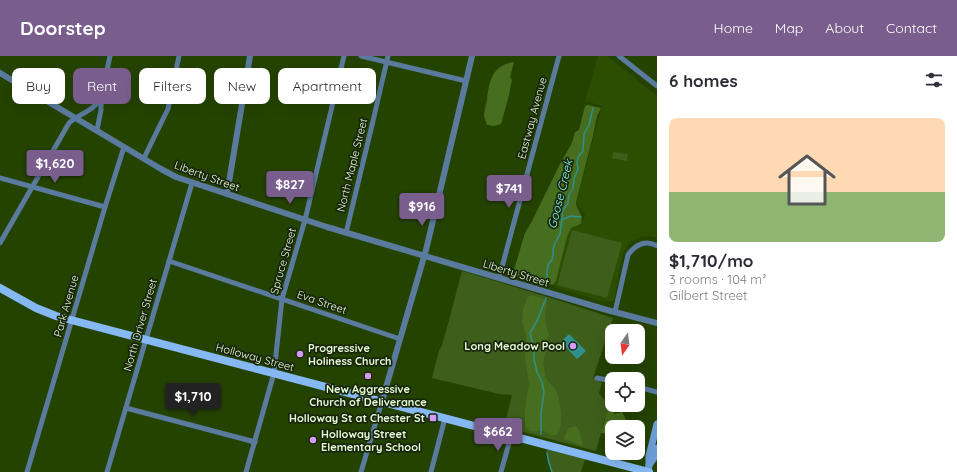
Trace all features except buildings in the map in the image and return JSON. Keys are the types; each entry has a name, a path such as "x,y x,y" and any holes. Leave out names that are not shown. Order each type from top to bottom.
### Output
{"main road":[{"name":"Holloway Street","path":"0,289 42,311 72,320 511,436 648,470"},
{"path":"648,470 648,456 657,424"},
{"path":"648,470 657,448"}],"street":[{"path":"108,68 110,56"},
{"path":"144,158 168,109 179,56"},
{"path":"227,194 250,56"},
{"name":"Spruce Street","path":"246,472 274,373 282,299 305,220 344,56"},
{"path":"360,56 466,81"},
{"name":"North Maple Street","path":"346,232 388,56"},
{"path":"361,472 424,256 472,56"},
{"name":"Eastway Avenue","path":"499,278 559,56"},
{"path":"619,56 657,86"},
{"name":"Liberty Street","path":"0,72 166,172 192,182 305,220 657,323"},
{"path":"0,242 69,123 97,104"},
{"path":"97,130 102,104"},
{"name":"Park Avenue","path":"27,472 124,147"},
{"path":"0,178 105,207"},
{"name":"North Driver Street","path":"107,472 192,182"},
{"path":"616,312 628,254 633,248 640,244 649,243 657,246"},
{"name":"Eva Street","path":"169,261 400,339"},
{"path":"597,378 605,380"},
{"path":"645,389 657,392"},
{"path":"126,408 255,442"},
{"path":"430,472 445,418"},
{"path":"501,472 511,436"}],"shaded area":[{"path":"598,56 607,56 657,96 657,239 654,237 644,236 629,243 622,255 614,301 604,302 554,287 569,229 577,226 581,227 585,214 576,203 602,106 585,101"},
{"path":"514,62 510,77 512,80 501,124 494,126 487,125 484,114 493,75 501,67"},
{"path":"588,105 601,108 597,116 576,202 577,208 581,215 581,224 571,228 567,237 556,281 553,285 518,276 513,273 525,233 572,143 575,132 579,130 585,106"},
{"path":"613,152 628,154 627,161 612,158"},
{"path":"572,230 622,243 607,298 557,285"},
{"path":"462,271 613,318 611,324 605,324 605,342 593,378 602,383 599,393 605,401 605,412 613,412 619,420 610,420 605,418 596,451 504,427 512,395 499,394 432,378"},
{"path":"531,295 547,301 545,318 549,334 544,368 548,381 558,394 561,421 559,432 556,435 550,435 542,430 532,431 525,427 525,411 529,384 525,357 526,334 522,322 523,309 527,298"},
{"path":"607,412 615,414 622,412 626,420 605,420 605,434 601,433"},
{"path":"576,426 579,430 583,446 564,439 569,428"},
{"path":"546,449 585,459 581,472 552,472"}],"water":[{"name":"Long Meadow Pool","path":"569,334 586,351 577,359 561,342"}],"waterway":[{"name":"Goose Creek","path":"547,285 547,270 549,263 552,260 555,243 560,234 563,210 568,203 569,195 573,188 574,179 578,169 578,157 583,151 584,134 589,125 593,108"},
{"path":"562,220 570,216 581,217"},
{"name":"Goose Creek","path":"541,434 541,413 544,392 542,382 537,372 530,333 537,321 546,298"},
{"name":"Goose Creek","path":"547,453 552,472"}],"place":[{"name":"Long Meadow Pool","path":"573,346"},
{"name":"Progressive Holiness Church","path":"300,354"},
{"name":"New Aggressive Church of Deliverance","path":"368,376"},
{"name":"Holloway St at Chester St","path":"433,418"},
{"name":"Holloway Street Elementary School","path":"313,440"}]}
